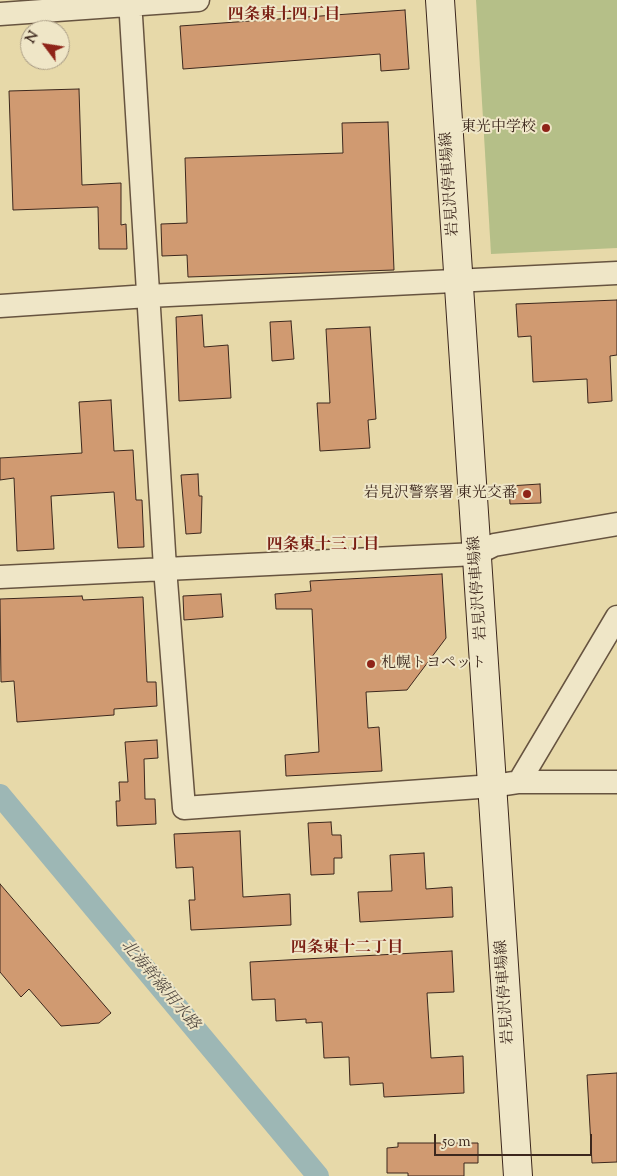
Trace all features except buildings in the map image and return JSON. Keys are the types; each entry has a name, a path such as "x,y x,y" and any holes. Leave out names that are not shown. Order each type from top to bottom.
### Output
{"main road":[{"name":"岩見沢停車場線","path":"440,0 457,280 493,786 518,1176"}],"street":[{"path":"0,14 130,2 198,0"},
{"path":"130,2 165,568 184,808 493,786 519,782 617,782"},
{"path":"0,306 148,296 617,273"},
{"path":"0,577 476,554 494,545 617,524"},
{"path":"519,782 617,618"}],"green space":[{"name":"東光中学校","path":"476,0 617,0 617,248 491,254"}],"waterway":[{"name":"北海幹線用水路","path":"0,795 318,1176"}],"place":[{"name":"東光中学校","path":"546,128"},
{"name":"岩見沢警察署 東光交番","path":"527,494"},
{"name":"札幌トヨペット","path":"371,664"}],"district":[{"name":"四条東十四丁目","path":"284,16"},
{"name":"四条東十三丁目","path":"323,546"},
{"name":"四条東十二丁目","path":"347,949"}]}
